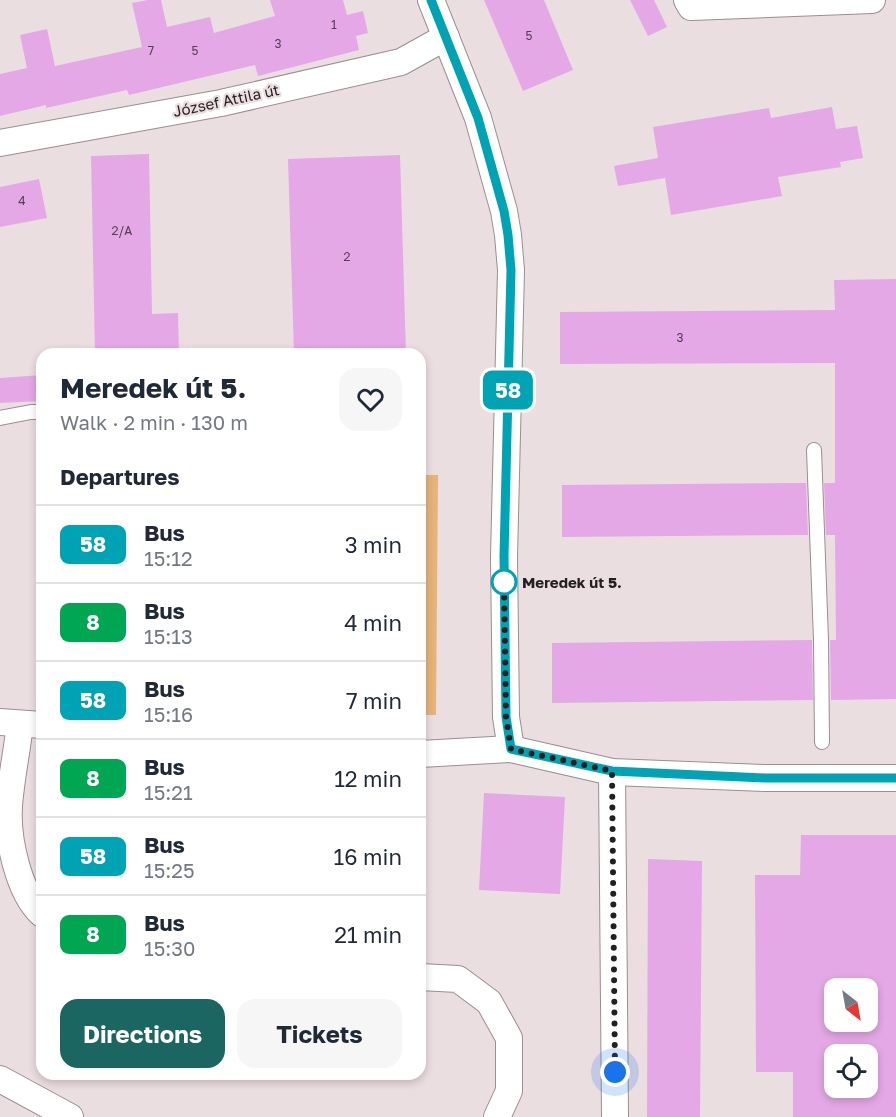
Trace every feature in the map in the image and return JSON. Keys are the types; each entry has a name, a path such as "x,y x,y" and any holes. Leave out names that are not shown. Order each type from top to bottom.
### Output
{"street":[{"path":"431,0 478,118 504,211 508,235 511,270 504,556 506,717 511,749"},
{"path":"687,0 690,7 872,0"},
{"name":"József Attila út","path":"0,143 221,103 401,62 446,37"},
{"path":"21,724 9,806 9,826 18,872 25,891 36,909"},
{"path":"426,754 511,749 612,771 765,778 896,778"},
{"path":"612,771 615,1117"},
{"path":"426,977 458,979 489,1002 509,1038 509,1091 497,1117"},
{"path":"0,1079 70,1117"}],"lane":[{"path":"0,418 36,412"},
{"path":"814,450 822,742"}],"shaded area":[{"path":"426,475 438,475 436,715 426,715"}],"building":[{"path":"161,0 167,27 210,17 214,33 275,16 270,0 343,0 347,15 363,11 368,33 356,36 359,50 258,76 255,65 129,95 127,90 0,116 0,74 27,68 20,35 47,29 55,66 142,47 132,3"},
{"path":"484,0 544,0 573,70 523,91"},
{"path":"630,0 654,0 667,27 648,36"},
{"path":"832,107 836,129 857,126 863,158 840,162 841,167 778,177 782,196 671,215 665,178 618,186 614,166 658,158 653,127 769,108 771,118"},
{"path":"149,154 152,314 178,313 179,348 95,348 91,156"},
{"path":"400,155 406,348 294,348 288,159"},
{"path":"39,179 47,218 0,227 0,187"},
{"path":"896,279 896,699 831,700 830,640 836,640 835,535 826,535 824,483 835,483 835,363 560,364 560,312 835,310 834,280"},
{"path":"36,375 36,401 0,403 0,378"},
{"path":"806,483 808,535 562,537 562,485"},
{"path":"812,640 813,700 552,703 552,643"},
{"path":"484,793 565,797 560,894 479,890"},
{"path":"801,835 896,835 896,1117 793,1117 793,1072 756,1072 755,875 800,875"},
{"path":"648,859 702,861 700,1117 647,1117"}],"bus line":[{"name":"58","path":"431,0 478,118 504,211 508,235 511,270 504,556 506,717 511,749 612,771 765,778 896,778"}],"place":[{"name":"Meredek út 5.","path":"504,582"}],"route":[{"path":"504,582 504,579 506,717 511,749 612,771 615,1072"}]}
